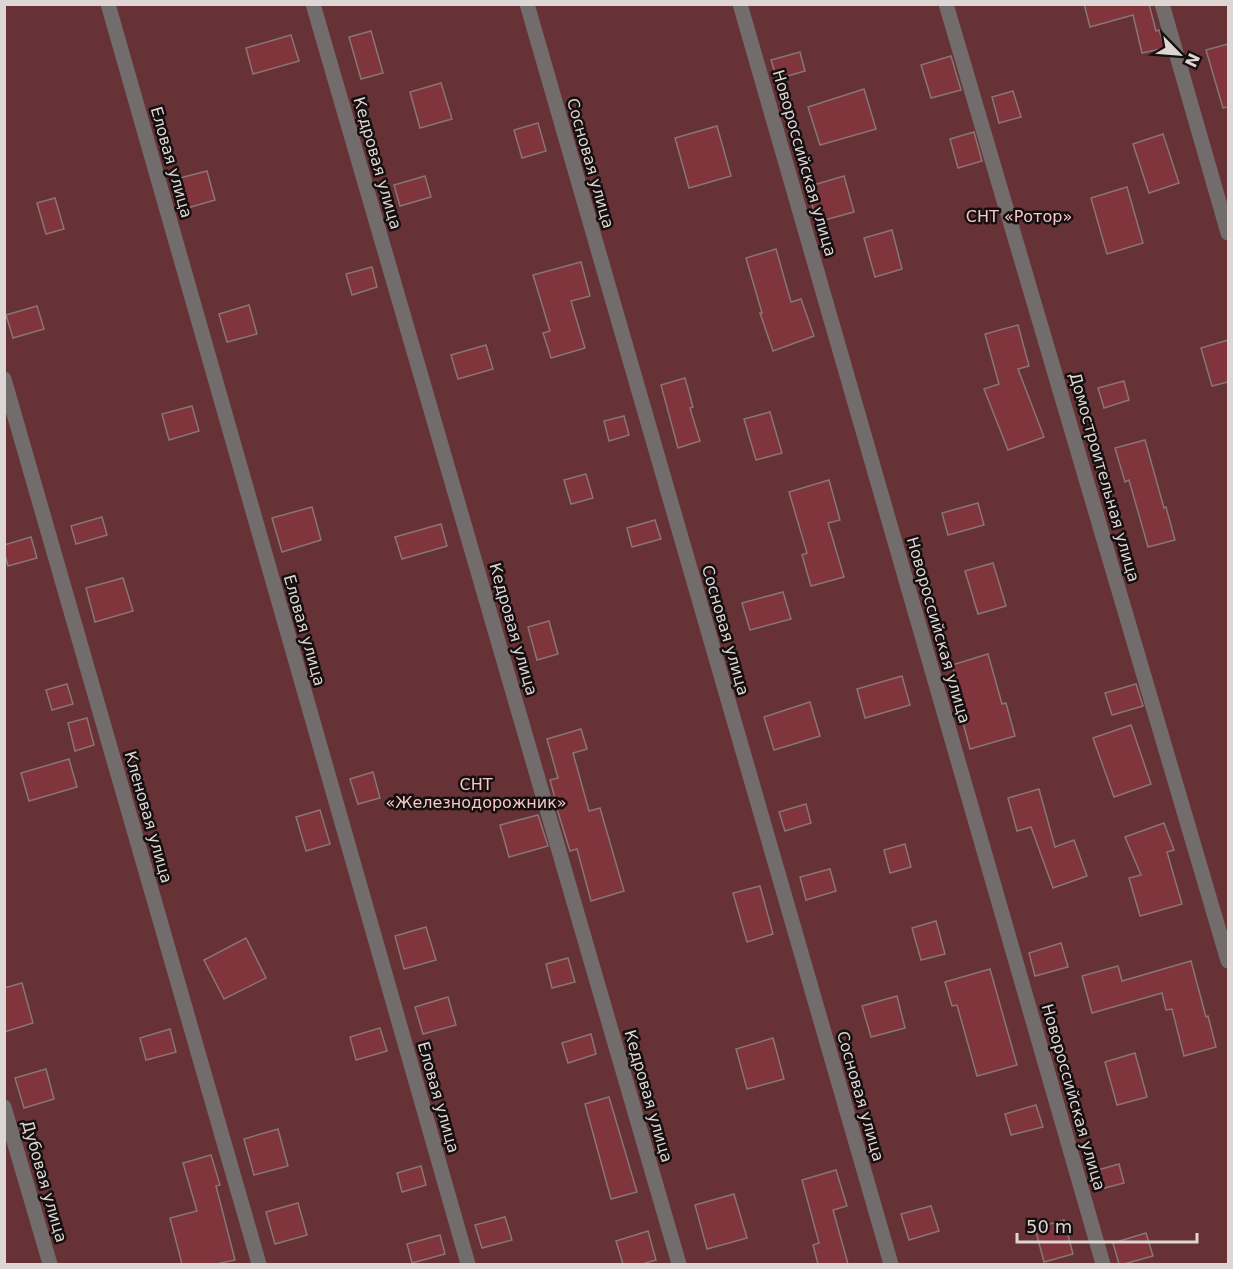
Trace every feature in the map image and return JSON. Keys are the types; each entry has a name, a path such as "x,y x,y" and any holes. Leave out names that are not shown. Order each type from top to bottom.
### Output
{"street":[{"name":"Еловая улица","path":"108,4 468,1264"},
{"name":"Кедровая улица","path":"313,4 679,1264"},
{"name":"Сосновая улица","path":"527,4 891,1264"},
{"name":"Новороссийская улица","path":"740,4 1103,1264"},
{"name":"Домостроительная улица","path":"946,4 1228,961"},
{"path":"1161,4 1228,232"},
{"name":"Кленовая улица","path":"4,378 259,1264"},
{"name":"Дубовая улица","path":"4,1107 50,1264"}],"green space":[{"name":"СНТ «Железнодорожник»","path":"5,5 1228,5 1228,1264 5,1264"}],"building":[{"path":"1084,4 1149,4 1156,31 1159,30 1165,48 1142,53 1133,15 1090,27"},
{"path":"371,31 383,73 361,79 349,37"},
{"path":"291,35 299,61 253,74 246,48"},
{"path":"1228,44 1228,107 1223,108 1206,50"},
{"path":"800,52 805,71 777,79 771,60"},
{"path":"951,56 961,90 931,98 921,65"},
{"path":"441,83 452,119 420,128 410,92"},
{"path":"864,89 876,129 820,145 808,107"},
{"path":"1013,91 1021,117 999,123 992,97"},
{"path":"538,123 546,151 522,158 514,130"},
{"path":"717,126 731,176 689,188 675,138"},
{"path":"974,132 982,161 958,168 950,139"},
{"path":"1163,134 1179,183 1149,193 1133,144"},
{"path":"207,171 215,200 184,209 176,179"},
{"path":"425,176 431,197 400,206 394,185"},
{"path":"844,176 854,212 817,222 807,187"},
{"path":"1127,187 1143,243 1107,254 1091,198"},
{"path":"55,198 64,229 46,234 37,203"},
{"path":"892,230 902,269 875,277 864,238"},
{"path":"776,249 791,302 801,299 814,336 773,351 760,313 762,313 746,258"},
{"path":"581,262 590,296 571,301 585,348 551,358 543,333 550,331 533,275"},
{"path":"372,267 377,287 352,295 346,274"},
{"path":"249,305 257,334 227,342 219,314"},
{"path":"37,306 44,329 13,338 6,315"},
{"path":"1018,325 1029,366 1018,369 1044,437 1008,450 984,389 999,384 985,334"},
{"path":"1228,340 1228,382 1212,386 1201,348"},
{"path":"486,345 493,369 458,379 451,355"},
{"path":"685,378 693,407 690,408 700,441 678,448 661,385"},
{"path":"1124,381 1129,400 1104,408 1098,388"},
{"path":"192,406 199,431 169,440 162,414"},
{"path":"770,412 782,453 756,460 744,419"},
{"path":"624,416 629,435 609,441 604,421"},
{"path":"1145,440 1175,540 1148,547 1129,480 1125,482 1115,448"},
{"path":"586,474 593,498 571,504 564,480"},
{"path":"829,480 840,520 828,523 844,577 811,586 802,555 807,553 789,492"},
{"path":"978,503 984,525 948,535 942,513"},
{"path":"312,507 321,540 282,552 272,518"},
{"path":"102,517 107,535 76,544 71,526"},
{"path":"655,520 661,539 632,547 627,528"},
{"path":"441,524 447,546 402,559 395,537"},
{"path":"31,537 37,558 8,566 4,545"},
{"path":"993,563 1006,606 978,614 965,571"},
{"path":"123,578 133,611 95,622 86,588"},
{"path":"783,592 791,619 750,630 742,603"},
{"path":"549,621 558,654 537,660 528,627"},
{"path":"988,654 1002,704 1006,703 1015,736 970,749 961,715 966,714 952,665"},
{"path":"902,676 910,705 865,718 857,689"},
{"path":"67,684 73,704 52,710 46,690"},
{"path":"1136,684 1143,706 1112,715 1105,693"},
{"path":"810,702 820,736 774,750 764,717"},
{"path":"87,718 94,745 75,751 68,723"},
{"path":"1131,725 1151,784 1114,797 1093,738"},
{"path":"581,729 587,749 573,753 589,811 600,808 624,891 591,901 577,849 570,851 557,809 550,780 558,778 547,739"},
{"path":"69,759 77,787 29,801 21,773"},
{"path":"373,772 380,798 358,804 350,779"},
{"path":"1039,789 1055,847 1074,840 1087,876 1053,888 1031,827 1017,831 1008,798"},
{"path":"806,804 811,823 785,831 779,812"},
{"path":"320,810 330,844 306,851 296,817"},
{"path":"538,815 548,846 509,857 500,825"},
{"path":"1164,823 1174,850 1167,852 1182,904 1140,916 1129,878 1141,875 1125,837"},
{"path":"905,844 911,867 890,873 884,850"},
{"path":"830,869 836,891 806,900 800,877"},
{"path":"760,886 773,934 747,942 733,893"},
{"path":"936,921 945,954 921,960 912,928"},
{"path":"426,927 436,960 404,969 395,936"},
{"path":"246,938 266,978 224,999 204,960"},
{"path":"1061,943 1068,967 1035,976 1029,953"},
{"path":"568,958 575,982 552,988 546,964"},
{"path":"1191,961 1216,1047 1184,1056 1172,1009 1166,1010 1162,993 1092,1013 1082,976 1118,966 1122,981"},
{"path":"990,969 1017,1065 977,1076 957,1005 952,1006 945,982"},
{"path":"22,983 33,1023 4,1032 4,988"},
{"path":"897,996 905,1028 871,1037 862,1006"},
{"path":"448,997 456,1025 423,1034 415,1007"},
{"path":"380,1028 387,1051 356,1060 350,1037"},
{"path":"170,1029 176,1052 146,1060 140,1038"},
{"path":"591,1034 596,1054 568,1063 562,1043"},
{"path":"773,1038 784,1079 747,1089 736,1049"},
{"path":"1135,1053 1147,1097 1117,1105 1105,1062"},
{"path":"46,1069 54,1099 24,1108 15,1078"},
{"path":"609,1097 637,1192 611,1199 585,1104"},
{"path":"1036,1105 1043,1127 1011,1135 1005,1114"},
{"path":"278,1129 288,1166 254,1175 244,1139"},
{"path":"211,1155 220,1185 216,1186 235,1260 216,1264 182,1264 170,1218 197,1211 183,1163"},
{"path":"1119,1164 1124,1183 1097,1190 1091,1172"},
{"path":"421,1166 426,1185 402,1192 397,1173"},
{"path":"836,1170 847,1206 833,1210 848,1264 818,1264 813,1245 819,1243 802,1180"},
{"path":"734,1194 747,1238 707,1249 695,1205"},
{"path":"298,1203 307,1235 275,1244 266,1212"},
{"path":"931,1206 939,1231 909,1240 901,1214"},
{"path":"505,1217 512,1240 482,1248 475,1225"},
{"path":"1064,1220 1073,1254 1044,1262 1035,1228"},
{"path":"648,1231 656,1260 642,1264 623,1264 616,1241"},
{"path":"1146,1233 1153,1256 1119,1264 1113,1243"},
{"path":"440,1235 445,1254 412,1263 407,1244"}],"park label":[{"name":"СНТ «Ротор»","path":"1019,216"}]}
